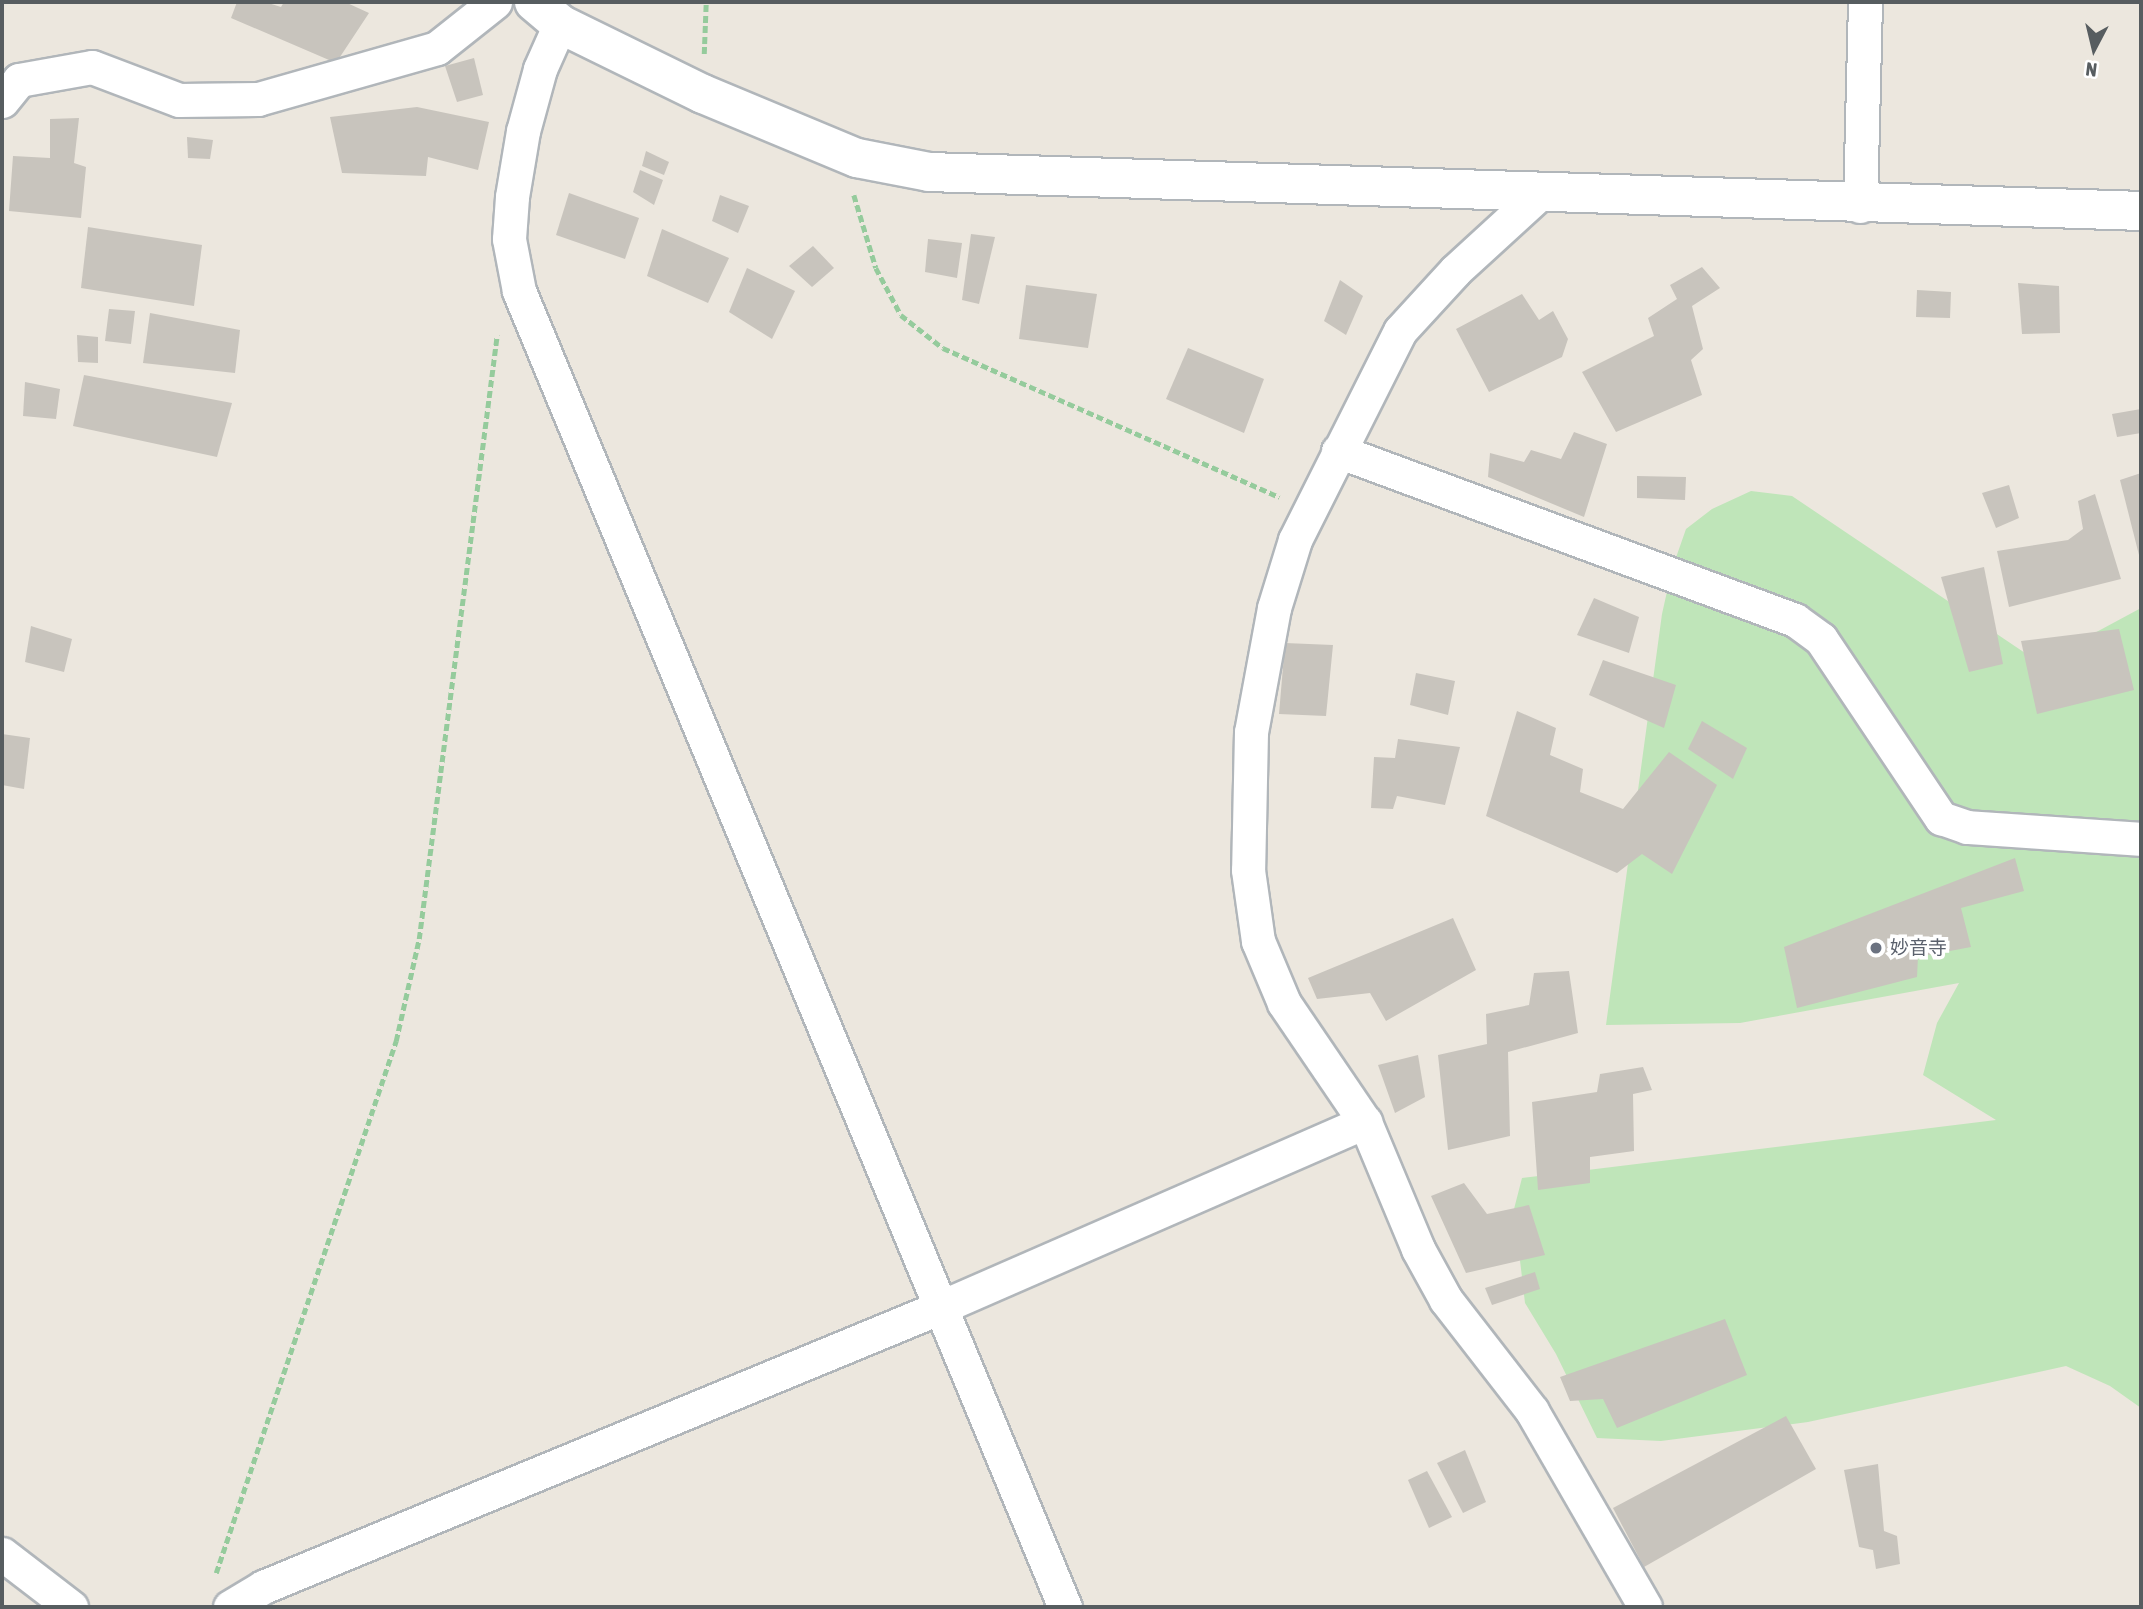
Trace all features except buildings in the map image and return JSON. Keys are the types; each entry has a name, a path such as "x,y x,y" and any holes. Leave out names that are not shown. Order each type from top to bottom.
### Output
{"street":[{"path":"2,101 19,80 92,67 179,100 258,99 437,48 495,2"},
{"path":"1860,206 1865,2"},
{"path":"1065,1607 519,291 509,239 512,197 523,131 540,69 547,13 703,93 841,151 929,172 1007,177 1540,193 1860,206 2141,211"},
{"path":"1540,193 1455,271 1400,331 1310,510 1274,608 1251,732 1248,870 1258,941 1284,1003 1365,1122 1418,1249 1446,1300 1532,1411 1645,1607"},
{"path":"1338,450 1795,620 1821,639 1941,817 1967,827 2141,839"},
{"path":"222,1594 263,1587 941,1307 1365,1122"},
{"path":"2,1555 71,1607"}],"path":[{"path":"703,93 706,2"},
{"path":"841,151 876,268 901,316 943,348 1310,510"},
{"path":"222,1594 396,1041 419,939 499,321"}],"green space":[{"path":"1751,491 1792,496 2028,655 2076,643 2141,608 2141,1408 2110,1386 2066,1366 1808,1422 1661,1441 1597,1438 1556,1354 1525,1303 1514,1209 1522,1178 1996,1120 1923,1075 1937,1023 1959,983 1740,1023 1606,1025 1662,614 1672,569 1686,529 1712,509"}],"place":[{"name":"妙音寺","path":"1876,948"}]}
